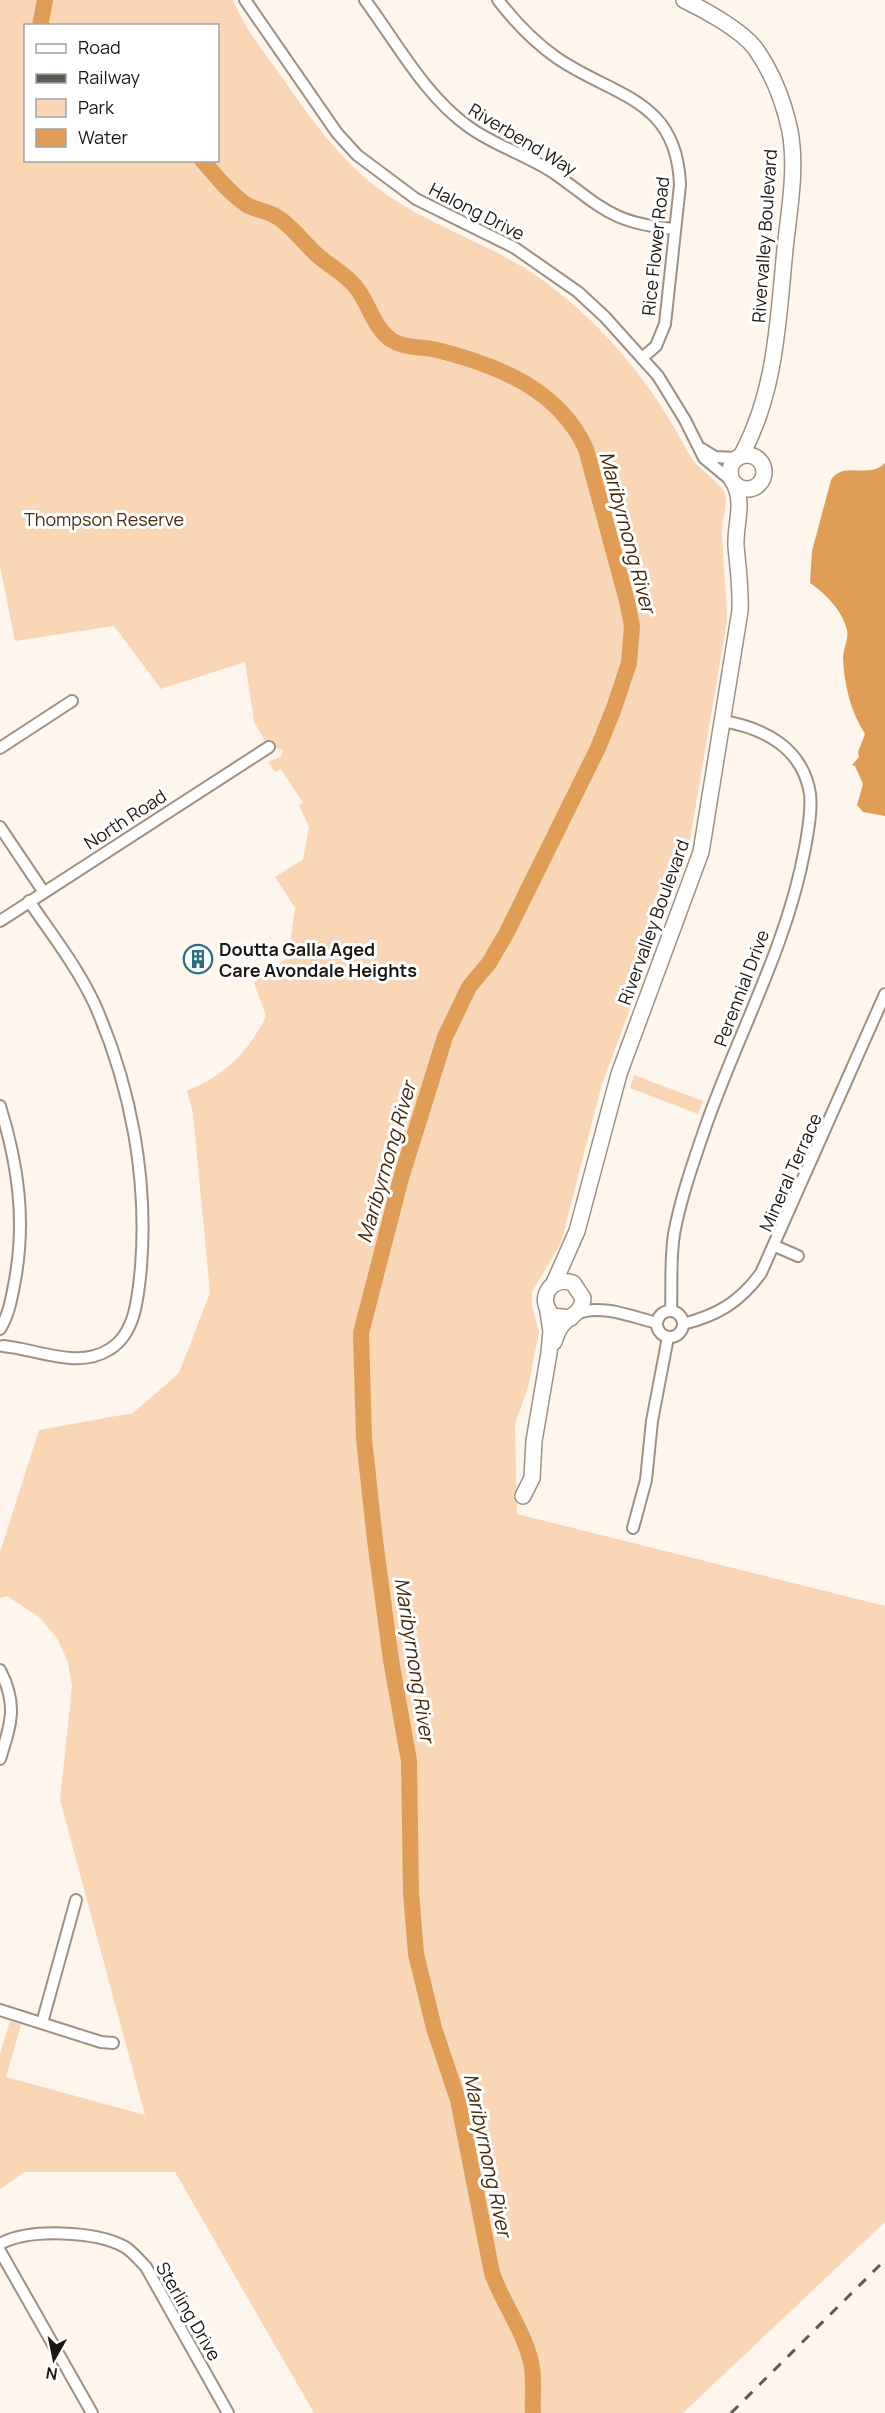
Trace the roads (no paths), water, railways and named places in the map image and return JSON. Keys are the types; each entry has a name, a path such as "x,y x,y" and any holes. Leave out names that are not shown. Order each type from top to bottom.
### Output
{"street":[{"name":"Halong Drive","path":"245,0 330,123 357,155 416,199 488,232 545,266 605,317 669,392 704,458 734,484"},
{"name":"Riverbend Way","path":"366,0 433,94 471,129 553,173 605,212 627,222 675,229"},
{"name":"Rice Flower Road","path":"498,0 533,39 557,58 631,96 645,106 660,123 673,145 679,163 680,185 662,336 656,346 642,358"},
{"name":"Rivervalley Boulevard","path":"684,0 716,17 738,35 741,42 759,58 770,75 790,132 792,162 774,357 759,422 761,462"},
{"name":"Rivervalley Boulevard","path":"739,457 759,422"},
{"path":"699,447 715,457 752,456 761,462 764,473 760,484 750,489 734,484 730,469 739,457"},
{"name":"Rivervalley Boulevard","path":"554,1283 577,1231 619,1074 701,852 741,612 736,545 740,513 734,484"},
{"name":"Rivervalley Boulevard","path":"740,513 760,484"},
{"path":"0,748 72,701"},
{"name":"Perennial Drive","path":"671,1311 670,1276 679,1216 710,1116 789,910 803,856 809,818 808,785 789,751 779,741 758,729 723,722"},
{"name":"North Road","path":"0,921 43,891 269,747"},
{"path":"0,827 43,891"},
{"path":"0,1106 19,1180 21,1215 19,1258 2,1340 64,1358 86,1358 109,1350 128,1331 133,1318 140,1280 142,1190 131,1118 112,1049 94,1004 73,965 29,901"},
{"name":"Mineral Terrace","path":"683,1324 727,1309 747,1292 775,1246 885,994"},
{"name":"Rivervalley Boulevard","path":"577,1231 574,1269 579,1289"},
{"path":"775,1246 798,1256"},
{"path":"523,1496 532,1478 534,1441 549,1353 551,1330 544,1299 549,1287 554,1283 567,1281 579,1289 588,1300 620,1314"},
{"path":"549,1353 561,1326 574,1316 582,1304 579,1289"},
{"path":"548,1312 560,1319 591,1310 657,1323"},
{"path":"671,1311 679,1315 683,1324 680,1333 668,1337 659,1332 657,1323 662,1314 671,1311"},
{"path":"633,1528 646,1480 652,1421 668,1337"},
{"path":"0,1670 11,1696 12,1709 10,1727 0,1760"},
{"path":"42,2023 76,1900"},
{"path":"0,2010 113,2043"},
{"name":"Sterling Drive","path":"0,2244 9,2239 35,2235 80,2235 103,2238 126,2248 146,2267 228,2413"},
{"path":"0,2251 92,2413"}],"water":[{"path":"885,463 885,816 863,812 857,805 863,784 855,766 852,765 859,757 858,752 865,734 852,707 845,678 843,658 847,630 833,603 810,583 812,551 831,480 842,471 871,470"}],"waterway":[{"name":"Maribyrnong River","path":"40,24 45,0"},
{"name":"Maribyrnong River","path":"204,162 241,201 282,220 316,254 350,281 360,292 381,330 393,341 482,363 524,383 543,395 560,410 586,449 632,626 629,663 598,748 506,934 489,963 469,987 445,1037 401,1178 361,1333 364,1439 375,1540 391,1660 409,1761 411,1892 416,1954 434,2028 458,2100 492,2273 523,2339 531,2362 533,2413"}],"railway":[{"path":"731,2413 885,2260"}],"place":[{"name":"Doutta Galla Aged Care Avondale Heights","path":"198,959"}],"park label":[{"name":"Thompson Reserve","path":"104,519"}]}
